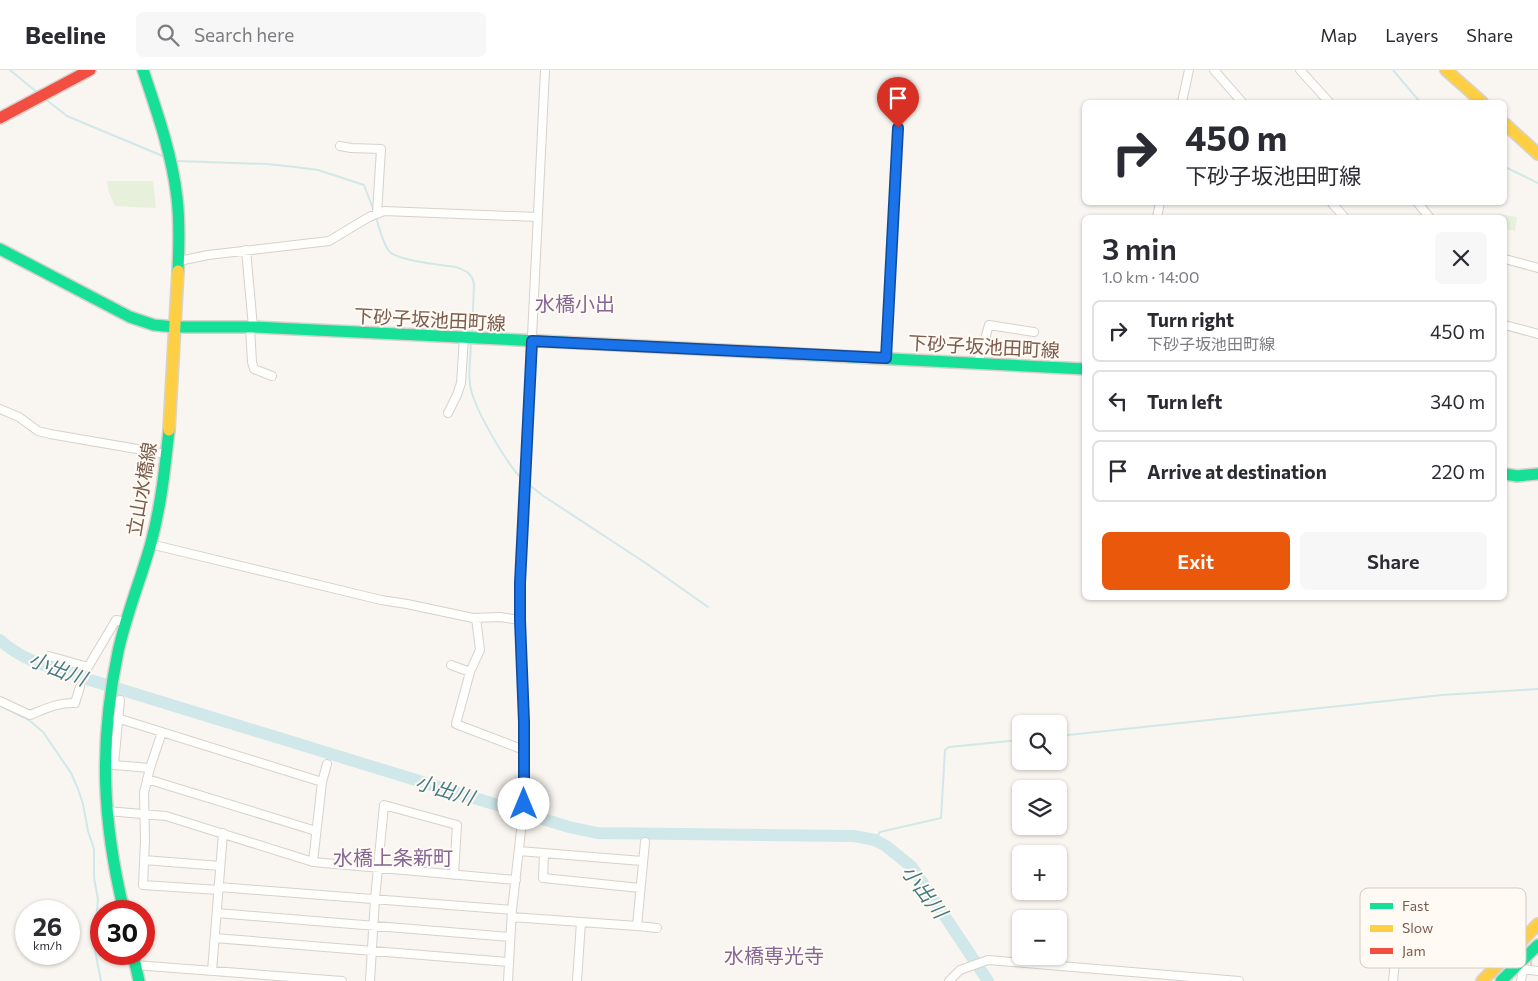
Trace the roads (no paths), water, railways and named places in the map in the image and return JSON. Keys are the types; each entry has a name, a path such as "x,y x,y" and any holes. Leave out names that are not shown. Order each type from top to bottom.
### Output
{"main road":[{"path":"0,118 90,70"},
{"name":"立山水橋線","path":"121,900 113,865 107,811 106,744 115,698 113,680 117,659 126,622 150,544 161,494 172,395 179,261 177,197 172,168 164,135 142,70"},
{"path":"1446,70 1480,100"},
{"path":"1507,126 1538,154"},
{"name":"下砂子坂池田町線","path":"0,249 130,317 154,325 532,341 1082,369"},
{"path":"1507,474 1517,476 1538,474"},
{"path":"1526,936 1538,924"},
{"path":"1526,957 1538,945"},
{"path":"135,965 139,981"},
{"path":"1482,981 1495,968"},
{"path":"1501,981 1514,968"}],"street":[{"path":"508,981 512,913 524,804 520,583 544,70"},
{"path":"1182,100 1189,70"},
{"path":"1214,70 1240,100"},
{"path":"1300,70 1327,100"},
{"path":"886,358 900,113"},
{"path":"340,146 381,149 377,213"},
{"path":"1334,205 1342,215"},
{"path":"1419,205 1428,215"},
{"path":"179,261 208,255 329,241 377,213 384,211 537,217"},
{"path":"246,250 252,328 252,362 254,369 272,376"},
{"path":"1507,260 1538,268"},
{"path":"978,363 989,325 1034,332"},
{"path":"1507,326 1538,334"},
{"path":"448,413 461,383 464,338"},
{"path":"0,409 19,417 38,431 44,433 166,454"},
{"path":"150,544 381,600 476,618 500,617 520,620"},
{"path":"476,618 480,650 470,672 456,724 524,750"},
{"path":"49,656 88,667 116,620 126,622"},
{"path":"452,665 470,672"},
{"path":"0,701 30,715 57,704 76,703 80,687"},
{"path":"115,698 117,718 114,765 150,768"},
{"path":"117,718 322,782"},
{"path":"162,732 144,792 143,885 375,899 581,922 658,928"},
{"path":"313,862 322,782 327,764"},
{"path":"147,778 316,831"},
{"path":"370,981 375,899 384,805 457,825 454,875"},
{"path":"107,811 166,816 313,862 516,880"},
{"path":"212,970 222,833"},
{"path":"637,926 645,842"},
{"path":"519,851 642,861"},
{"path":"544,854 543,878 640,888"},
{"path":"144,860 220,866"},
{"path":"217,913 510,937"},
{"path":"577,981 581,922"},
{"path":"214,938 508,962"},
{"path":"950,981 960,970 988,960 1239,981"},
{"path":"155,962 212,970 342,981"},
{"path":"1521,981 1523,969 1536,967"},
{"path":"1393,981 1394,968"}],"waterway":[{"path":"10,70 39,94"},
{"path":"1393,70 1418,100"},
{"path":"44,98 67,116 165,157"},
{"path":"177,161 267,164 318,170 364,185 374,211"},
{"path":"1507,168 1538,183"},
{"path":"376,218 381,235 389,251 401,257 420,262 456,267 470,275 474,284 472,334"},
{"path":"471,341 469,374 472,394 491,434 522,479"},
{"path":"528,484 708,607"},
{"name":"小出川","path":"0,640 9,648 31,660 54,669 569,827 597,833 854,836 875,840 886,846 912,867 988,981"},
{"path":"1067,735 1442,695 1538,689"},
{"path":"0,706 29,720 43,732 71,773 78,789 94,849 94,878 98,899 94,945 101,981"},
{"path":"875,840 880,832 941,818 945,750 949,747 1012,741"}],"tunnel":[{"path":"1526,964 1532,964"}],"district":[{"name":"水橋小出","path":"575,303"},
{"name":"水橋上条新町","path":"393,857"},
{"name":"水橋専光寺","path":"774,955"}]}
